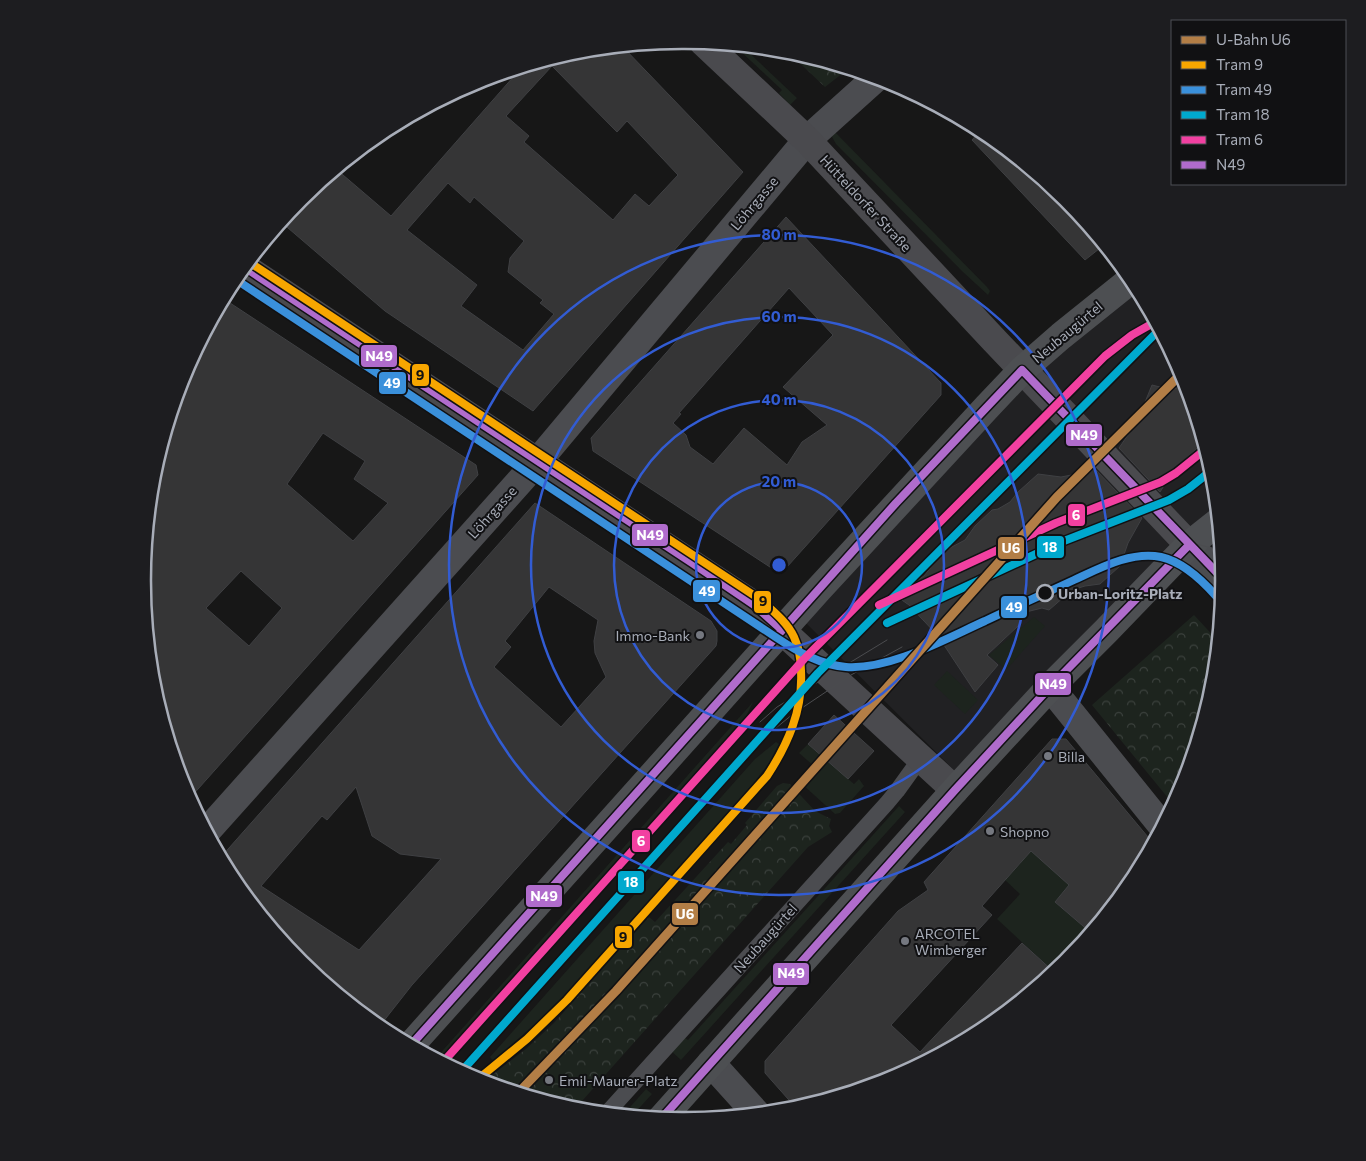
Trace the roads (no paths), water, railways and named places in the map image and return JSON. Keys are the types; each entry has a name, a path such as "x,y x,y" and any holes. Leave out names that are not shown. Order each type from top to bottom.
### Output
{"main road":[{"name":"Neubaugürtel","path":"415,1040 896,503 1022,370 1125,285"},
{"path":"668,1112 955,790 1050,687 1113,625 1189,545 1212,527"}],"street":[{"name":"Hütteldorfer Straße","path":"711,50 807,140 1022,370"},
{"name":"Löhrgasse","path":"211,826 538,460 807,140 871,83"},
{"path":"251,271 538,460 754,605 955,790"},
{"path":"1022,370 1215,571"},
{"path":"1050,687 1158,821"},
{"path":"712,1063 752,1108"}],"lane":[{"name":"Neubaugürtel","path":"612,1108 887,803 920,758"}],"tram line":[{"name":"9","path":"255,266 761,600 788,626 798,650 801,663 801,685 797,713 788,739 767,776 567,1000 527,1039 485,1074"},
{"name":"49","path":"242,284 785,643 801,653 828,664 863,667 899,659 1105,566 1138,556 1161,557 1177,563 1204,583 1215,594"},
{"name":"6","path":"448,1057 804,659 1105,356 1132,335 1149,325"},
{"name":"18","path":"467,1066 818,673 1154,335"},
{"name":"6","path":"879,605 1056,523 1161,482 1176,473 1200,454"},
{"name":"18","path":"887,623 1064,541 1169,500 1188,489 1205,476"},
{"path":"1176,539 1214,549"},
{"path":"760,722 777,707 887,640"},
{"path":"760,741 793,714 851,675 902,647"}],"metro line":[{"name":"U6","path":"523,1087 616,991 1057,497 1175,380"}],"place":[{"name":"Urban-Loritz-Platz","path":"1045,593"},
{"name":"Immo-Bank","path":"700,635"},
{"name":"Billa","path":"1048,756"},
{"name":"Shopno","path":"990,831"},
{"name":"ARCOTEL Wimberger","path":"905,941"},
{"name":"Emil-Maurer-Platz","path":"549,1080"}]}
